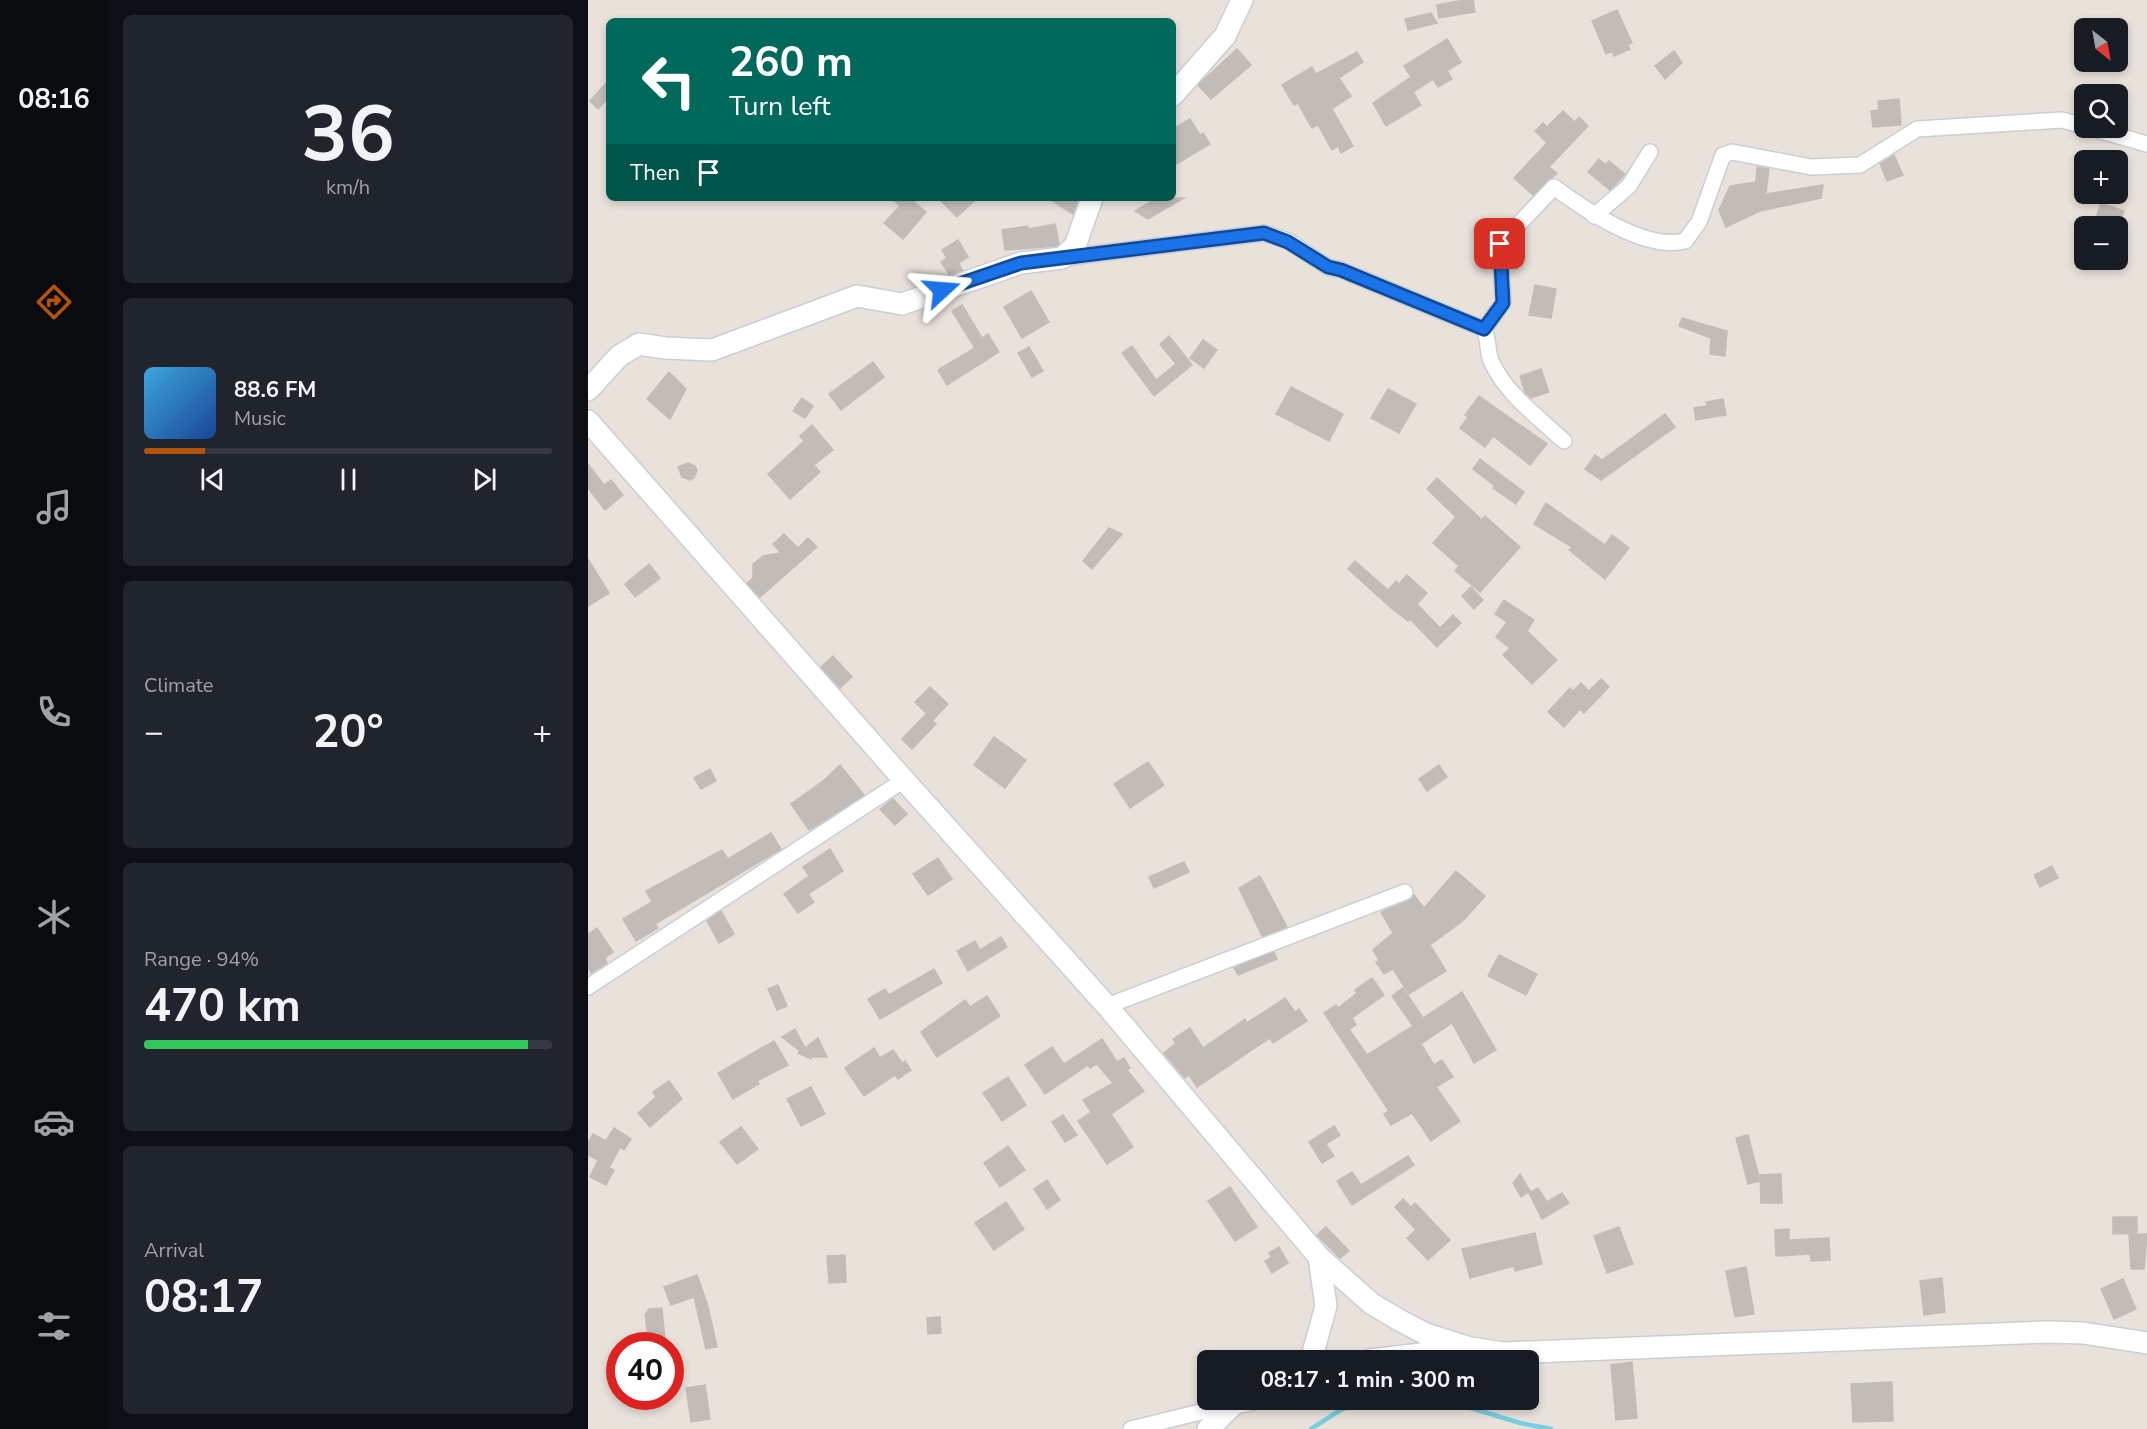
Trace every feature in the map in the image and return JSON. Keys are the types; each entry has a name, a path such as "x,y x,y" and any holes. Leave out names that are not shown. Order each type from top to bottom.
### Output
{"main road":[{"path":"1176,92 1225,36 1242,0"},
{"path":"588,390 619,356 639,344 665,348 712,350 857,296 902,304 1021,263 1062,258 1075,246 1091,201"},
{"path":"588,421 904,780 1107,1006 1319,1257 1365,1298 1401,1321 1426,1334 1470,1348 1503,1353 1538,1354 2048,1332 2083,1333 2147,1344"},
{"path":"1314,1350 1326,1306 1319,1257"},
{"path":"1453,1350 1470,1348"},
{"path":"1208,1429 1232,1410"}],"street":[{"path":"1484,329 1503,303 1500,244 1554,187 1594,216 1671,244 1685,241 1699,222 1724,155 1732,152 1811,167 1860,165 1917,129 2062,120 2074,123"},
{"path":"2126,138 2147,144"},
{"path":"1594,216 1629,186 1650,152"},
{"path":"1062,258 1264,233 1288,242 1328,267 1341,270 1484,329 1489,340 1490,359 1516,398 1564,441"},
{"path":"588,987 904,780"},
{"path":"1107,1006 1405,892"},
{"path":"1131,1429 1207,1410"}],"building":[{"path":"1473,0 1475,12 1439,18 1437,5"},
{"path":"1617,10 1632,43 1628,44 1630,49 1614,56 1612,51 1606,54 1592,21"},
{"path":"1431,13 1437,23 1408,30 1405,19"},
{"path":"1447,39 1461,62 1447,71 1452,79 1438,87 1433,79 1413,92 1421,105 1386,126 1373,103 1411,77 1404,66"},
{"path":"1237,49 1251,65 1211,99 1198,85"},
{"path":"1674,51 1682,63 1665,79 1655,66"},
{"path":"1357,52 1363,62 1339,78 1351,96 1332,109 1353,146 1341,153 1338,146 1332,150 1318,125 1312,128 1298,103 1294,105 1282,85 1312,67 1316,74"},
{"path":"606,83 606,100 598,109 590,101"},
{"path":"1899,99 1901,125 1873,127 1871,111 1879,110 1878,101"},
{"path":"1563,111 1575,122 1579,117 1588,126 1549,167 1557,173 1533,195 1514,178 1547,143 1535,131 1543,123 1547,127"},
{"path":"1190,119 1200,135 1203,133 1210,144 1176,164 1176,127"},
{"path":"1894,155 1903,175 1887,181 1880,164"},
{"path":"1599,159 1606,165 1609,161 1625,174 1610,190 1588,172"},
{"path":"1757,167 1769,169 1766,194 1823,185 1821,198 1760,211 1726,227 1719,210 1730,186 1756,182"},
{"path":"1176,198 1184,198 1148,219 1135,211 1152,201 1176,201"},
{"path":"894,201 913,201 926,212 903,239 884,223 900,206"},
{"path":"941,201 974,201 957,217"},
{"path":"1053,201 1077,201 1073,214"},
{"path":"2101,204 2124,211 2122,216 2097,216"},
{"path":"1055,224 1059,244 1056,246 1005,250 1002,230 1028,226 1028,229"},
{"path":"958,240 968,257 959,263 962,270 949,274 941,262 947,258 942,250"},
{"path":"1535,285 1556,289 1551,318 1529,315"},
{"path":"1031,291 1049,322 1022,338 1004,307"},
{"path":"962,305 982,338 988,334 999,352 947,385 938,370 975,348 952,311"},
{"path":"1682,318 1727,331 1725,356 1710,354 1711,338 1679,326"},
{"path":"1169,336 1192,365 1154,396 1122,353 1132,346 1156,380 1176,364 1160,344"},
{"path":"1203,340 1217,350 1204,368 1190,358"},
{"path":"1029,347 1043,371 1032,377 1018,353"},
{"path":"873,362 884,377 841,410 829,394"},
{"path":"1541,369 1549,392 1531,398 1525,392 1520,376"},
{"path":"669,372 686,389 670,419 647,399"},
{"path":"1291,387 1343,414 1329,441 1276,414"},
{"path":"1388,389 1416,404 1399,433 1371,418"},
{"path":"1479,396 1547,444 1530,465 1493,436 1485,447 1460,428 1468,417 1465,415"},
{"path":"802,398 813,406 805,418 793,411"},
{"path":"1723,399 1726,415 1696,420 1694,408 1707,406 1706,402"},
{"path":"1665,414 1675,427 1601,480 1585,469 1595,455 1602,460"},
{"path":"812,425 833,450 814,465 820,472 790,499 768,474 804,441 800,436"},
{"path":"1480,459 1524,492 1516,504 1493,488 1495,486 1473,469"},
{"path":"688,463 695,466 697,470 694,478 690,480 682,477 678,467"},
{"path":"588,464 604,485 611,480 623,495 605,510 588,488"},
{"path":"1437,478 1482,520 1485,516 1520,547 1480,592 1455,571 1459,566 1433,543 1456,517 1427,489"},
{"path":"1546,503 1605,545 1612,535 1629,548 1605,579 1569,550 1572,547 1534,524"},
{"path":"1109,528 1122,534 1092,569 1083,561"},
{"path":"784,534 798,548 808,538 817,547 760,597 747,583 753,578 753,564 763,556 781,553 773,544"},
{"path":"588,559 609,593 588,606"},
{"path":"1355,561 1388,590 1396,581 1399,584 1407,575 1427,593 1417,604 1440,628 1453,615 1461,623 1437,647 1410,619 1408,621 1391,608 1348,569"},
{"path":"649,564 660,578 635,597 625,584"},
{"path":"1471,587 1483,600 1474,609 1462,596"},
{"path":"1504,600 1534,620 1527,631 1557,660 1532,684 1503,655 1510,648 1496,637 1507,622 1495,614"},
{"path":"833,656 852,677 840,688 821,667"},
{"path":"1601,679 1609,687 1584,713 1580,709 1564,727 1548,712 1570,688 1573,691 1581,683 1589,691"},
{"path":"930,687 948,704 933,720 915,702"},
{"path":"926,714 936,724 912,749 902,739"},
{"path":"994,737 1026,760 1005,788 974,765"},
{"path":"1148,762 1164,785 1130,808 1114,784"},
{"path":"840,765 864,795 809,830 791,804 823,781"},
{"path":"1439,765 1447,777 1427,791 1419,779"},
{"path":"710,769 716,781 701,789 694,778"},
{"path":"893,799 907,814 895,825 880,809"},
{"path":"771,833 781,849 655,924 658,928 636,941 623,919 652,902 646,891 722,850 728,859"},
{"path":"830,849 843,871 808,894 814,902 798,913 784,894 809,876 803,867"},
{"path":"938,858 952,879 928,895 913,874"},
{"path":"1184,862 1189,872 1154,888 1149,877"},
{"path":"2052,866 2058,878 2040,887 2034,875"},
{"path":"1456,871 1485,896 1464,920 1430,945 1446,971 1409,994 1393,969 1384,974 1376,962 1379,960 1373,950 1393,933 1381,912 1408,901 1414,895 1424,908"},
{"path":"1260,876 1287,927 1262,936 1239,888"},
{"path":"721,911 734,934 719,943 707,921"},
{"path":"597,928 613,952 605,958 607,963 591,973 588,967 588,934"},
{"path":"1001,937 1007,947 968,971 957,951 975,941 980,950"},
{"path":"1274,952 1277,959 1238,975 1234,968"},
{"path":"1499,955 1537,974 1526,995 1488,976"},
{"path":"934,969 942,983 880,1019 868,999 885,989 889,995"},
{"path":"1372,978 1384,995 1352,1018 1356,1025 1349,1029 1367,1055 1413,1026 1392,996 1403,988 1423,1018 1462,992 1496,1050 1474,1063 1452,1023 1421,1044 1434,1065 1442,1060 1453,1077 1436,1087 1460,1121 1431,1141 1412,1113 1391,1125 1384,1114 1389,1111 1324,1013 1336,1005 1338,1008 1357,993 1355,990"},
{"path":"778,985 787,1006 777,1010 768,989"},
{"path":"987,996 1000,1016 937,1057 921,1032 965,1000 970,1007"},
{"path":"1285,998 1295,1012 1299,1009 1307,1021 1273,1043 1270,1038 1197,1087 1189,1075 1185,1078 1164,1053 1176,1043 1173,1039 1190,1028 1203,1048 1245,1019 1247,1023"},
{"path":"795,1029 805,1048 818,1038 827,1057 810,1057 811,1059 798,1053 800,1051 782,1037"},
{"path":"1102,1039 1117,1062 1124,1058 1130,1068 1127,1070 1144,1091 1111,1114 1133,1147 1107,1164 1078,1121 1091,1112 1083,1100 1113,1083 1097,1064 1090,1068 1088,1065 1045,1094 1025,1065 1052,1047 1064,1064"},
{"path":"774,1041 788,1065 757,1081 759,1084 733,1099 718,1073"},
{"path":"874,1048 880,1058 893,1050 902,1063 905,1061 911,1070 898,1079 895,1075 864,1096 845,1068"},
{"path":"1008,1077 1026,1105 1002,1121 983,1093"},
{"path":"669,1081 682,1099 650,1127 638,1113 656,1097 653,1092"},
{"path":"811,1087 825,1114 801,1126 787,1099"},
{"path":"1063,1115 1077,1135 1065,1142 1052,1122"},
{"path":"1334,1126 1340,1135 1326,1144 1334,1156 1322,1163 1309,1142"},
{"path":"741,1127 758,1149 737,1164 720,1142"},
{"path":"614,1128 631,1139 624,1150 620,1147 609,1168 614,1170 606,1185 590,1177 598,1160 588,1155 588,1143 593,1134 606,1141"},
{"path":"1748,1135 1760,1181 1748,1184 1736,1138"},
{"path":"1008,1146 1025,1170 1000,1187 984,1163"},
{"path":"1408,1156 1414,1165 1352,1205 1337,1181 1352,1172 1361,1185"},
{"path":"1520,1174 1530,1191 1521,1197 1513,1183"},
{"path":"1781,1174 1782,1203 1761,1203 1760,1175"},
{"path":"1047,1180 1060,1200 1047,1209 1034,1189"},
{"path":"1230,1187 1257,1227 1235,1241 1208,1201"},
{"path":"1538,1188 1547,1202 1562,1193 1569,1203 1542,1219 1529,1193"},
{"path":"1403,1199 1411,1207 1415,1203 1450,1240 1428,1260 1407,1238 1416,1230 1395,1207"},
{"path":"1006,1202 1024,1229 994,1250 975,1223"},
{"path":"2113,1217 2137,1217 2137,1233 2113,1234"},
{"path":"1326,1227 1349,1251 1340,1258 1317,1235"},
{"path":"1619,1227 1633,1264 1607,1273 1594,1236"},
{"path":"1789,1229 1789,1240 1829,1238 1830,1260 1811,1261 1810,1254 1776,1256 1775,1230"},
{"path":"1535,1233 1542,1264 1515,1271 1514,1266 1470,1278 1462,1249"},
{"path":"2147,1234 2144,1269 2131,1269 2129,1235"},
{"path":"1279,1247 1288,1263 1272,1273 1265,1261 1272,1257 1269,1253"},
{"path":"845,1255 846,1282 829,1283 827,1256"},
{"path":"1746,1267 1754,1314 1735,1317 1726,1271"},
{"path":"697,1275 707,1303 717,1347 706,1349 694,1297 671,1305 664,1287"},
{"path":"1942,1278 1945,1312 1924,1315 1920,1281"},
{"path":"2123,1279 2136,1309 2114,1319 2101,1289"},
{"path":"662,1308 664,1332 648,1332 645,1315 649,1309"},
{"path":"940,1317 941,1333 928,1334 927,1318"},
{"path":"1632,1362 1637,1418 1616,1420 1611,1365"},
{"path":"1892,1382 1893,1421 1853,1422 1851,1384"},
{"path":"705,1385 710,1419 691,1422 686,1388"}],"waterway":[{"path":"1311,1429 1340,1410"},
{"path":"1478,1410 1520,1423 1551,1429"}],"route":[{"path":"942,290 1021,263 1264,233 1288,242 1328,267 1341,270 1484,329 1503,303 1500,244"}]}
